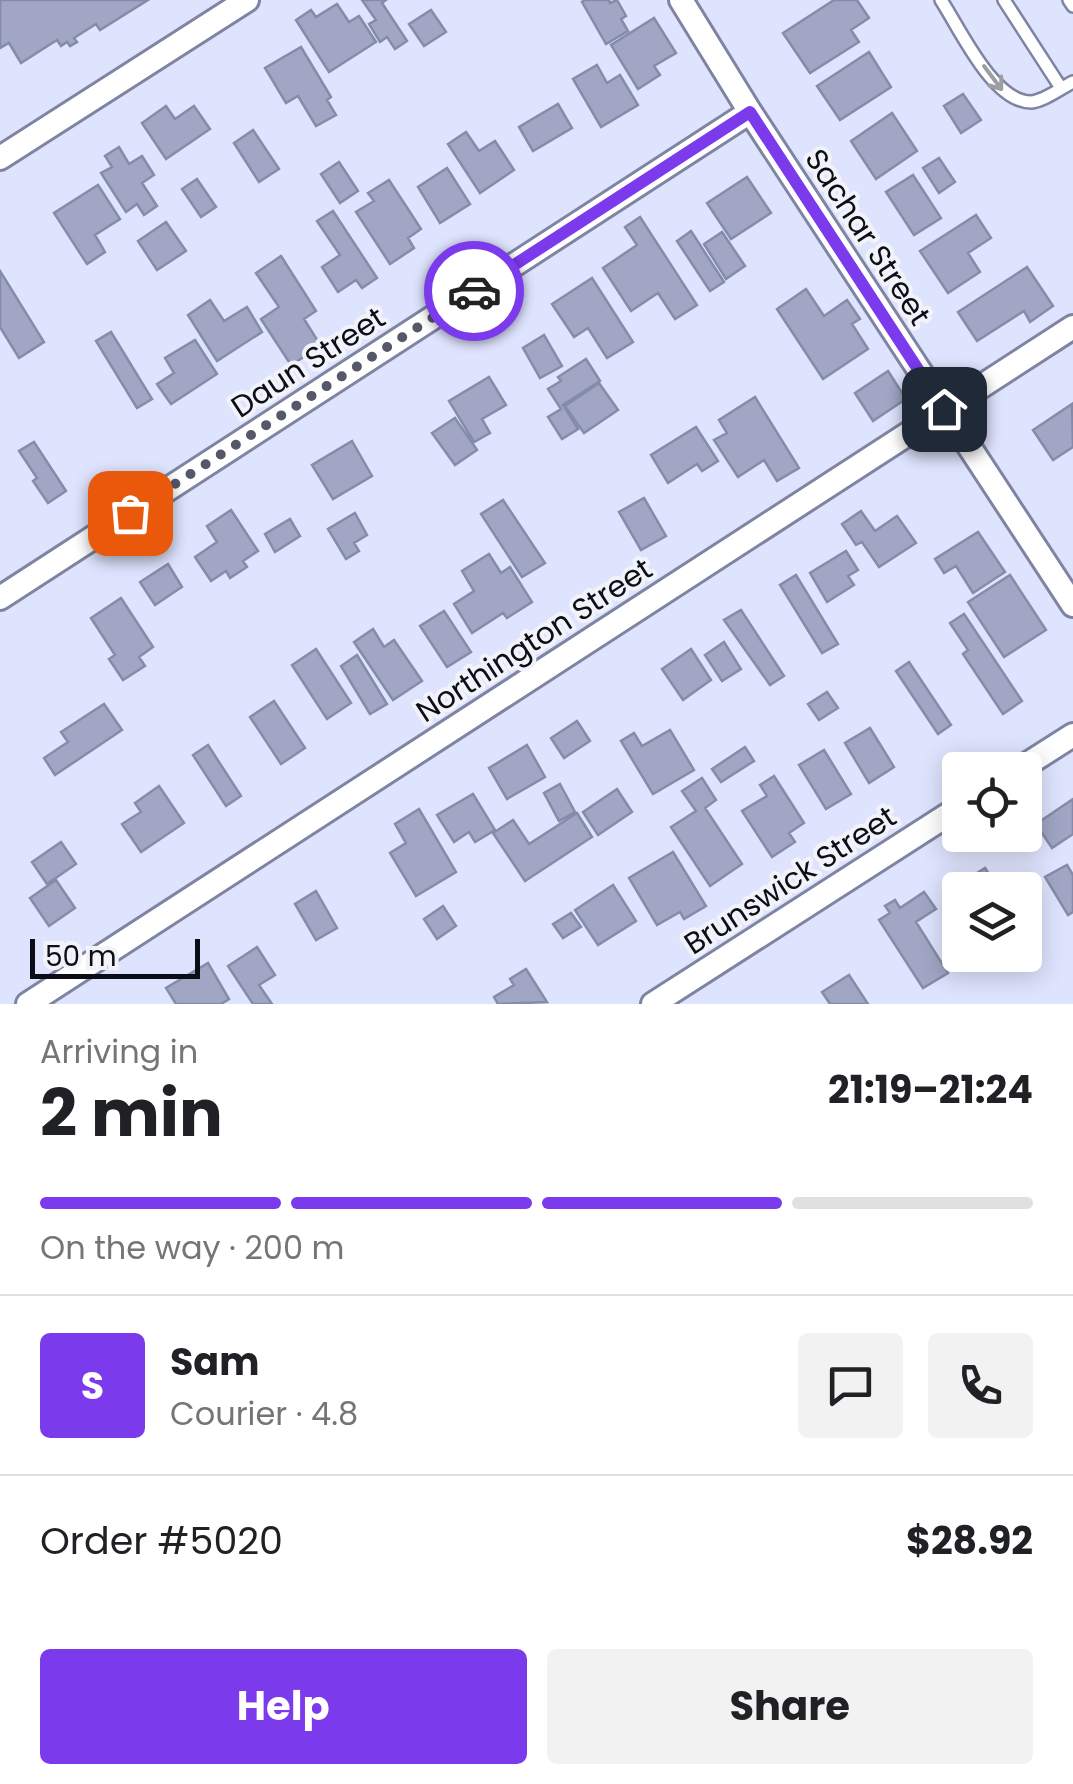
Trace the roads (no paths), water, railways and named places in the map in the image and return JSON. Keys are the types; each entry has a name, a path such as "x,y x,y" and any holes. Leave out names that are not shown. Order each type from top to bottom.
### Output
{"street":[{"path":"0,158 247,0"},
{"name":"Sachar Street","path":"681,0 750,112 1073,604"},
{"name":"Daun Street","path":"0,598 750,112"},
{"name":"Northington Street","path":"28,1004 1073,327"},
{"path":"1042,755 1073,735"},
{"name":"Brunswick Street","path":"653,1004 942,819"}],"lane":[{"path":"941,0 998,88 1013,99 1035,102 1067,85 1004,0"}]}
